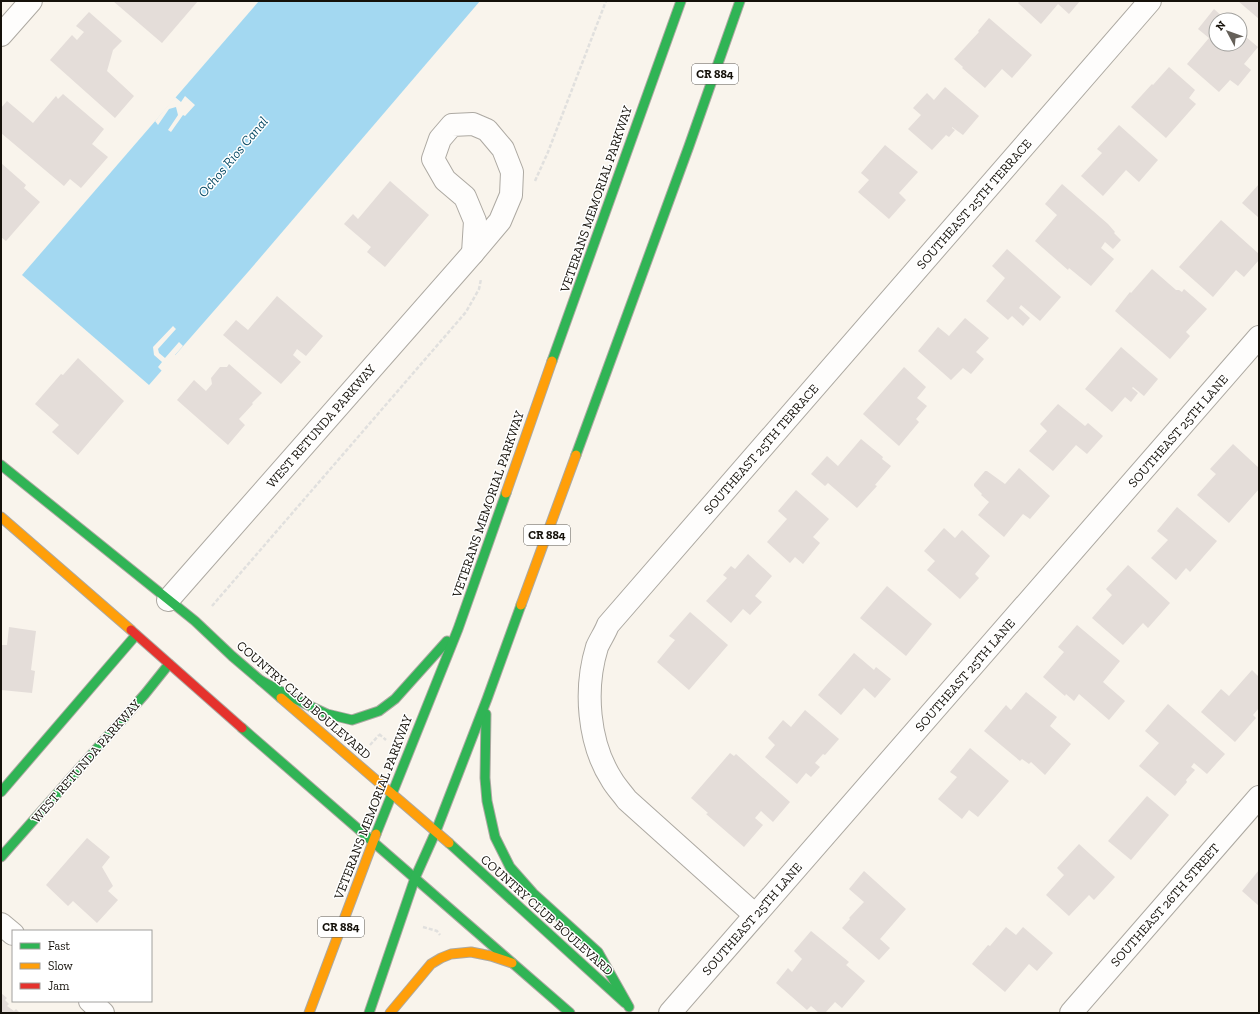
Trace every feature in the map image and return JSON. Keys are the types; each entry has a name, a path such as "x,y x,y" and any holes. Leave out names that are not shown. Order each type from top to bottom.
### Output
{"main road":[{"name":"VETERANS MEMORIAL PARKWAY","path":"310,1013 373,841 458,629 635,125 681,1"},
{"name":"CR 884","path":"369,1013 415,878 436,831 487,699 689,146 740,1"},
{"name":"COUNTRY CLUB BOULEVARD","path":"1,465 195,621 260,680 436,831 632,1010"},
{"path":"1,517 570,1013"},
{"path":"260,680 327,714 352,720 379,711 395,699 458,629"},
{"path":"1,792 136,635"},
{"name":"WEST RETUNDA PARKWAY","path":"1,857 169,664"},
{"path":"487,699 485,778 487,801 495,837 510,867 533,894 598,952 632,1010"},
{"path":"390,1013 431,964 439,958 462,951 485,954 512,962"}],"street":[{"path":"1,35 31,1"},
{"name":"SOUTHEAST 25TH TERRACE","path":"755,915 627,800 611,780 600,758 593,732 590,702 592,672 598,646 608,625 1150,1"},
{"name":"WEST RETUNDA PARKWAY","path":"168,600 473,253 500,221 511,196 512,172 503,149 487,130 473,124 452,125 440,139 433,159 445,180 465,197 475,221 473,253"},
{"name":"SOUTHEAST 25TH LANE","path":"670,1013 1259,337"},
{"name":"SOUTHEAST 26TH STREET","path":"1071,1013 1259,797"},
{"path":"1,924 12,933"},
{"path":"91,1002 103,1013"}],"path":[{"path":"367,748 379,735"},
{"path":"423,927 437,931 440,937"}],"water":[{"name":"Ochos Rios Canal","path":"259,1 480,1 248,272 149,385 22,275"}],"pier":[{"path":"185,96 195,105 185,116 183,115 171,132 168,130 178,115 176,107 169,109 158,125 155,121 175,97 181,102"},
{"path":"173,326 176,329 158,349 159,353 165,358 179,342 183,346 163,372 158,367 162,362 154,355 153,347"}],"building":[{"path":"113,1 198,1 162,43"},
{"path":"1020,1 1080,1 1069,14 1058,4 1041,24 1018,3"},
{"path":"1238,1 1259,1 1259,19"},
{"path":"89,12 122,41 113,50 107,71 134,96 115,118 50,60 72,35 77,40 84,32 76,26"},
{"path":"1208,16 1208,37 1198,29"},
{"path":"989,18 1032,55 1012,78 1002,69 985,88 954,59 979,32 978,31"},
{"path":"1208,39 1208,52 1248,52 1248,39 1258,47 1244,64 1251,70 1238,86 1230,80 1219,92 1187,64"},
{"path":"1169,67 1195,90 1189,98 1196,104 1166,138 1131,107"},
{"path":"945,87 979,116 963,135 952,127 955,130 949,137 946,135 932,150 908,129 921,115 913,108 927,93 934,100"},
{"path":"63,94 104,129 92,144 108,157 81,188 70,179 64,186 1,133 1,108 7,101 33,123 56,96 58,99"},
{"path":"1119,125 1158,160 1139,182 1126,170 1103,196 1081,176 1102,153 1097,149"},
{"path":"885,145 918,172 899,193 906,200 889,219 858,192 869,180 861,173"},
{"path":"1,163 26,185 24,188 40,202 6,241 1,237"},
{"path":"390,181 429,215 385,267 367,252 371,247 344,224 353,214 358,219"},
{"path":"1062,184 1108,224 1121,240 1113,249 1105,242 1101,248 1114,259 1091,286 1069,268 1068,270 1035,241 1057,215 1045,204"},
{"path":"1259,184 1259,218 1242,203"},
{"path":"1221,220 1259,254 1259,260 1244,277 1236,270 1213,297 1179,267"},
{"path":"1007,249 1061,297 1040,321 1021,305 1019,308 1030,318 1023,326 1012,316 1008,320 986,301 1005,278 992,266"},
{"path":"1152,269 1176,290 1182,292 1184,289 1207,309 1186,332 1190,336 1170,359 1115,311 1130,292 1131,293"},
{"path":"277,296 323,336 306,356 297,349 293,355 301,362 281,384 223,335 236,320 248,330"},
{"path":"965,318 989,338 976,352 984,359 971,374 963,368 951,380 918,351 938,327 949,336"},
{"path":"1121,347 1158,379 1144,396 1133,387 1132,388 1138,393 1131,402 1125,397 1112,412 1085,389"},
{"path":"78,358 124,401 78,455 52,432 59,425 35,404 61,374 63,375"},
{"path":"229,364 262,393 239,419 245,425 228,445 177,400 194,380 206,391 212,384 211,378 220,367 227,367"},
{"path":"904,367 926,387 917,398 927,406 916,419 919,422 899,446 863,414"},
{"path":"1058,404 1085,426 1088,423 1103,436 1087,454 1076,445 1053,471 1029,451 1047,431 1040,424"},
{"path":"861,439 883,457 882,459 891,466 875,485 877,486 857,508 828,483 825,486 811,474 827,456 838,466"},
{"path":"1233,444 1259,468 1259,489 1229,523 1197,495 1216,474 1210,469"},
{"path":"1019,468 1050,496 1030,519 1023,514 1004,537 978,515 989,502 981,495 982,494 974,486 974,484 985,471 987,471 1005,484"},
{"path":"796,490 829,519 813,537 820,543 803,564 795,557 790,563 767,542 787,519 778,511"},
{"path":"1177,507 1217,541 1190,572 1186,568 1176,580 1151,558 1168,540 1157,531"},
{"path":"944,528 955,538 962,530 990,556 975,574 979,578 960,599 927,570 935,561 924,551"},
{"path":"748,554 772,576 755,596 762,602 750,615 743,609 731,623 706,601 727,578 723,575 731,566 735,569"},
{"path":"1128,565 1170,603 1148,628 1143,623 1123,645 1092,618 1112,595 1106,589"},
{"path":"887,586 932,624 906,656 860,618"},
{"path":"690,612 728,645 689,690 657,662 675,640 669,636"},
{"path":"1077,625 1120,661 1103,682 1125,701 1109,720 1079,694 1074,701 1066,694 1065,696 1043,677 1064,652 1058,647"},
{"path":"9,627 36,631 31,670 35,671 32,693 1,690 1,645 7,645"},
{"path":"854,653 874,670 876,667 891,679 875,698 864,688 841,715 818,695"},
{"path":"1252,670 1259,677 1259,708 1253,715 1256,718 1235,742 1201,712 1221,689 1229,696"},
{"path":"1026,692 1057,717 1050,726 1071,744 1045,775 1031,762 1029,764 1022,759 1020,761 984,731 1006,705 1011,710"},
{"path":"1168,704 1225,754 1207,774 1194,763 1191,767 1195,770 1175,796 1139,766 1159,743 1145,731"},
{"path":"805,710 839,739 825,755 823,754 815,763 820,767 811,777 806,773 797,784 765,757 775,745 768,738 783,720 791,727"},
{"path":"970,748 1009,781 978,817 969,810 962,819 938,799 957,777 950,772"},
{"path":"730,753 734,756 736,754 790,802 773,822 761,811 755,818 763,825 744,847 706,814 708,813 691,798"},
{"path":"1147,796 1169,815 1131,860 1108,841"},
{"path":"87,838 110,857 102,867 113,886 108,891 118,900 97,923 73,901 68,906 46,885"},
{"path":"1079,844 1115,877 1094,900 1089,895 1069,916 1046,895 1064,875 1057,868"},
{"path":"1259,870 1259,906 1242,891"},
{"path":"864,871 906,909 880,939 890,948 879,960 842,928 864,902 849,889"},
{"path":"1006,927 1016,935 1023,927 1053,953 1037,971 1029,964 1005,992 972,964"},
{"path":"811,931 849,962 846,965 865,981 842,1008 835,1002 825,1013 819,1013 811,1006 807,1010 776,983 788,968 792,972 802,959 794,951"},
{"path":"1,993 7,998 5,1000 9,1004 7,1006 14,1011 16,1009 20,1013 1,1013"}],"traffic: fast":[{"path":"552,361 681,1"},
{"path":"576,455 689,146 740,1"},
{"path":"1,465 195,621 232,656 281,698"},
{"path":"376,834 458,629 506,493"},
{"path":"369,1013 415,878 436,831 487,699 521,605"},
{"path":"1,792 136,635"},
{"path":"260,680 327,714 352,720 379,711 395,699 447,641"},
{"path":"1,857 145,694 169,664"},
{"path":"486,714 485,778 487,801 495,837 510,867 533,893 598,952 629,1007"},
{"path":"242,728 570,1013"},
{"path":"449,843 625,1003"}],"traffic: slow":[{"path":"506,493 552,361"},
{"path":"521,605 576,455"},
{"path":"1,517 131,630"},
{"path":"281,698 449,843"},
{"path":"309,1013 376,834"},
{"path":"390,1013 431,964 441,958 451,954 471,952 491,956 512,963"}],"traffic: jam":[{"path":"131,630 242,728"}]}
